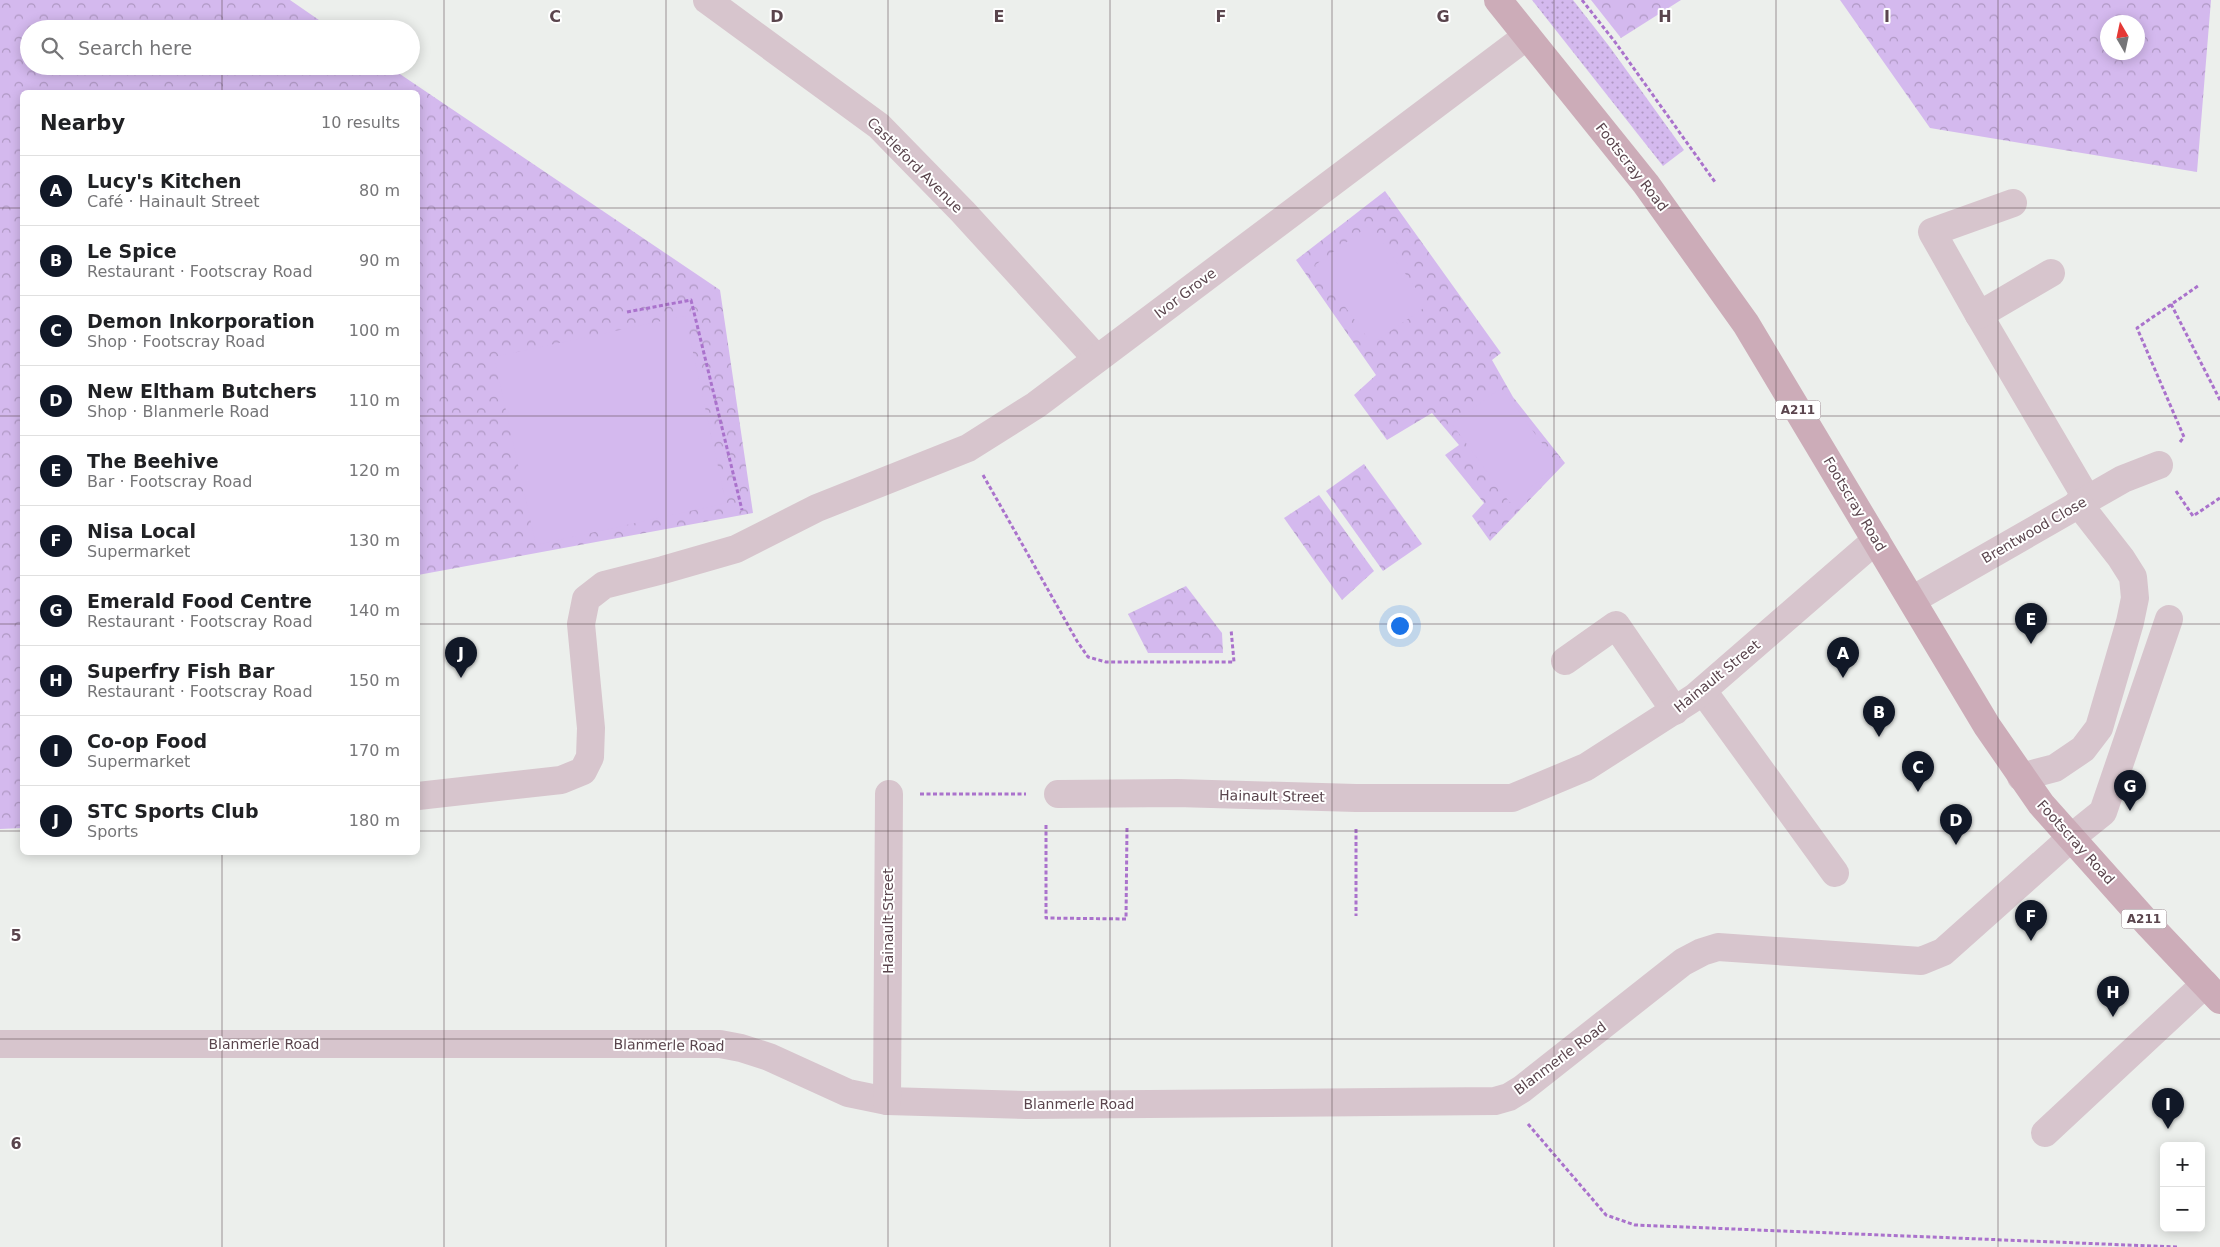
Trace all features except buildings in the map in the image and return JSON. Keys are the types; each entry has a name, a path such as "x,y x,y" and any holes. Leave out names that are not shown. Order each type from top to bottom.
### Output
{"main road":[{"name":"Footscray Road","path":"1498,0 1656,197 1746,324 1987,726 2041,804 2212,992"}],"street":[{"name":"Castleford Avenue","path":"706,0 879,126 963,212 1097,360"},
{"name":"Ivor Grove","path":"420,796 561,780 583,771 590,757 590,728 581,624 586,599 604,584 664,570 736,549 817,508 968,448 1036,405 1527,36"},
{"path":"2013,203 1932,232 2083,501 2133,578 2135,598 2130,622 2098,728 2084,749 2055,768 2021,776"},
{"path":"1979,315 2051,273"},
{"name":"Brentwood Close","path":"1912,600 2123,479 2159,466"},
{"name":"Hainault Street","path":"1052,794 1512,798 1586,767 1676,711 1703,691 1876,540"},
{"name":"Blanmerle Road","path":"0,1044 720,1044 741,1048 769,1057 848,1093 887,1101 1027,1104 1495,1101 1509,1097 1536,1078 1682,962 1702,952 1718,948 1921,961 1943,952 2072,837 2103,812 2169,619"},
{"path":"1566,661 1616,626 1676,711"},
{"path":"1703,691 1834,873"},
{"name":"Hainault Street","path":"887,1101 889,794"},
{"path":"2045,1133 2212,992"}],"path":[{"path":"1582,0 1616,42 1714,182"},
{"path":"2198,286 2137,328 2184,437 2159,466 2193,516 2220,498"},
{"path":"627,312 691,300 740,508 758,537"},
{"path":"2171,304 2220,400"},
{"path":"968,448 1076,641 1088,657 1106,662 1234,662 1231,629"},
{"path":"889,794 1052,794 1046,918 1126,919 1128,794"},
{"path":"1356,798 1356,916"},
{"path":"1509,1097 1524,1120 1606,1215 1635,1225 2177,1247"}],"green space":[{"path":"0,0 290,0 319,20 20,20 20,75 401,75 720,290 753,513 420,575 420,90 20,90 20,828 0,829"},
{"path":"1532,0 1573,0 1609,46 1684,150 1663,166"},
{"path":"1591,0 1681,0 1621,38"},
{"path":"1840,0 2211,0 2197,172 1930,128"},
{"path":"1385,191 1501,353 1492,360 1513,397 1565,463 1490,541 1472,516 1484,503 1445,455 1459,445 1432,413 1387,440 1354,395 1376,375 1296,260"},
{"path":"1370,225 1428,305 1372,344 1315,265"},
{"path":"685,316 726,503 536,545 494,357"},
{"path":"1501,388 1559,466 1510,503 1452,424"},
{"path":"1364,464 1422,544 1383,571 1326,491"},
{"path":"1319,495 1374,571 1342,600 1284,518"},
{"path":"1186,586 1222,633 1223,653 1148,653 1128,614"}],"place":[{"name":"The Beehive","path":"2031,644"},
{"name":"STC Sports Club","path":"461,678"},
{"name":"Lucy's Kitchen","path":"1843,678"},
{"name":"Le Spice","path":"1879,737"},
{"name":"Demon Inkorporation","path":"1918,792"},
{"name":"Emerald Food Centre","path":"2130,811"},
{"name":"New Eltham Butchers","path":"1956,845"},
{"name":"Nisa Local","path":"2031,941"},
{"name":"Superfry Fish Bar","path":"2113,1017"},
{"name":"Co-op Food","path":"2168,1129"}]}
